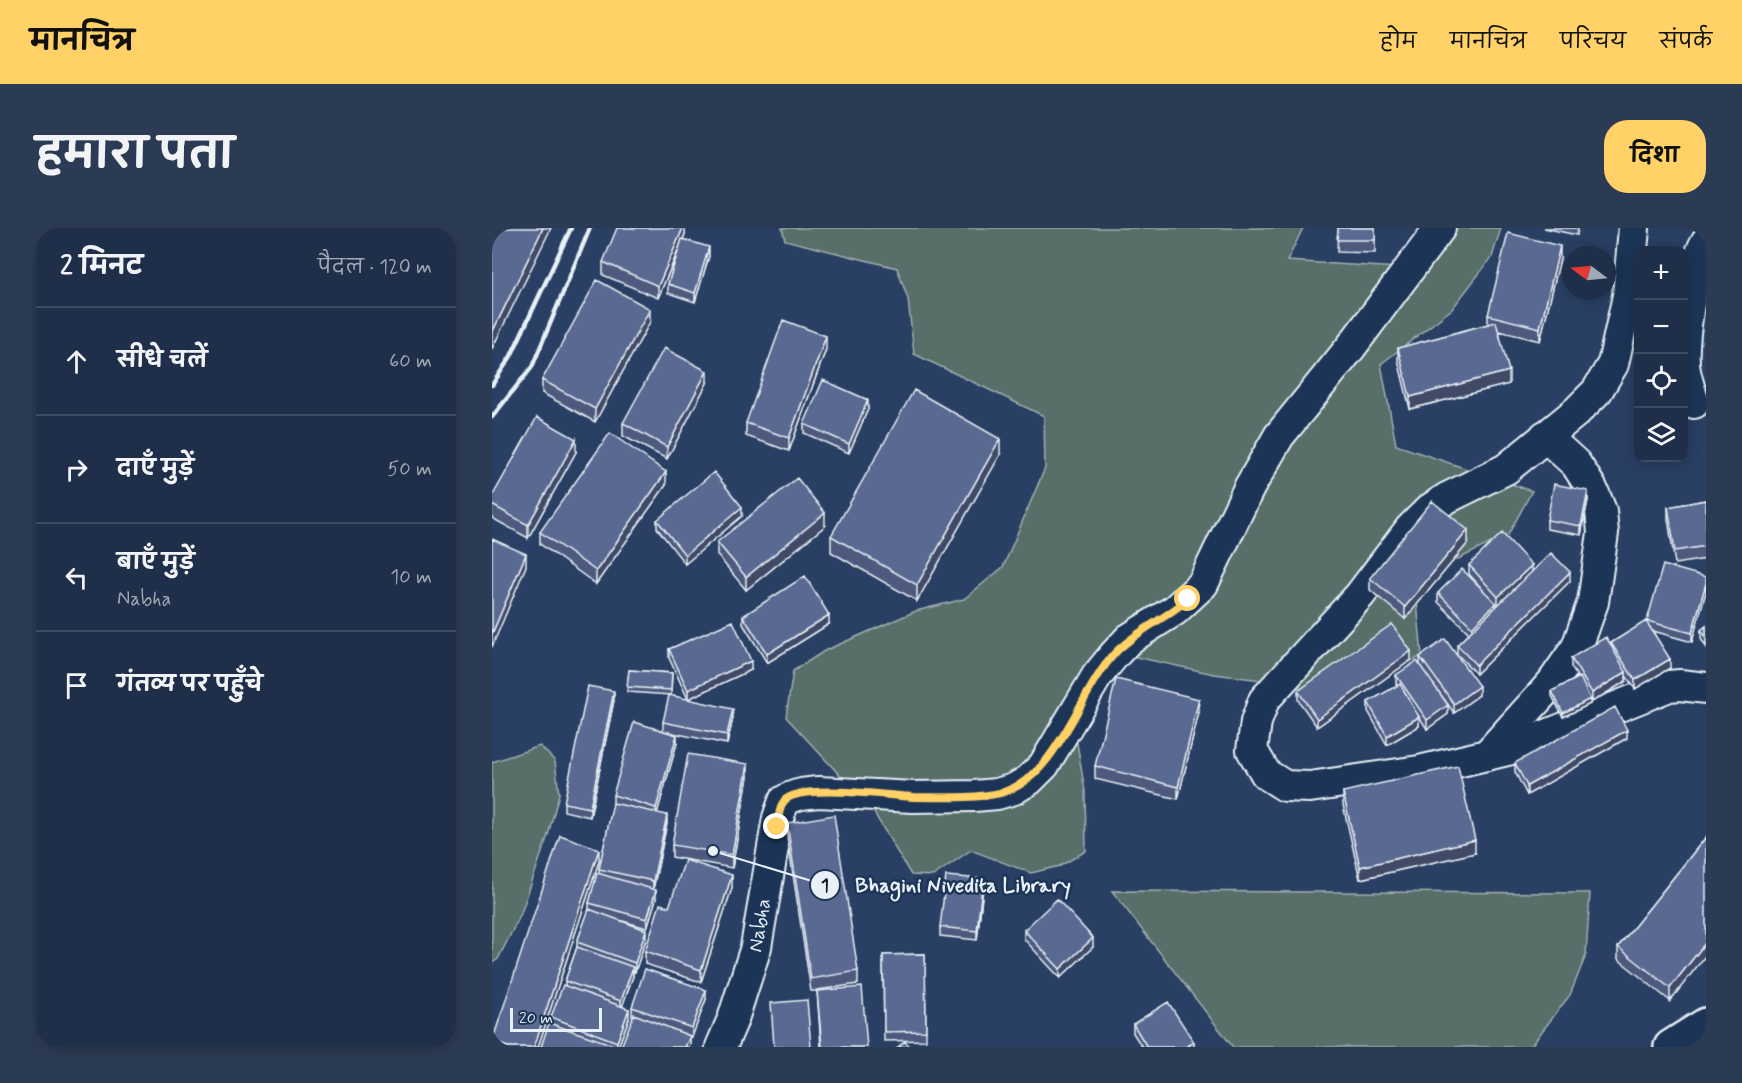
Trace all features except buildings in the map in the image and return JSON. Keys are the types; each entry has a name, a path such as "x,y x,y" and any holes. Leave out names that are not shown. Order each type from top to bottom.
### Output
{"highway":[{"path":"1671,1047 1706,1025"}],"street":[{"name":"Nabha","path":"721,1047 733,1019 756,947 778,818 784,801 792,796 805,793 836,792 913,797 974,796 997,794 1014,789 1029,780 1044,765 1096,676 1114,655 1129,639 1175,610 1203,584 1249,488 1279,436 1351,347 1440,228"},
{"path":"1634,228 1628,296 1613,364 1597,391 1576,412 1506,469 1447,498 1430,509 1410,529 1360,595 1264,700 1256,722 1252,750 1266,774 1285,786 1310,787 1419,771 1512,749 1669,686 1706,688"},
{"path":"1694,403 1685,371 1684,335 1697,272 1706,242"},
{"path":"1487,755 1552,683 1577,647 1595,592 1603,533 1601,511 1592,489 1576,464 1545,436"}],"green space":[{"path":"782,228 1303,228 1287,261 1415,269 1456,228 1501,228 1492,257 1452,309 1381,364 1396,445 1532,491 1508,535 1415,580 1422,656 1335,698 1277,682 1214,674 1136,657 1097,670 1072,713 1085,791 1086,851 1060,866 1031,873 971,850 933,876 911,875 873,811 786,717 793,671 826,650 916,611 964,599 1003,567 1045,468 1044,416 914,354 908,299 897,268 785,240"},
{"path":"540,746 555,761 559,794 548,835 520,916 498,959 492,963 492,762"},
{"path":"1112,891 1590,893 1586,955 1570,995 1530,1047 1233,1047"}],"railway":[{"path":"492,385 511,356 571,228"},
{"path":"492,417 532,367 590,228"}],"place":[{"name":"Bhagini Nivedita Library","path":"713,851"}],"route":[{"path":"777,827 784,801 792,796 805,793 836,792 913,797 974,796 997,794 1014,789 1029,780 1044,765 1096,676 1114,655 1129,639 1162,619 1188,599"}]}
